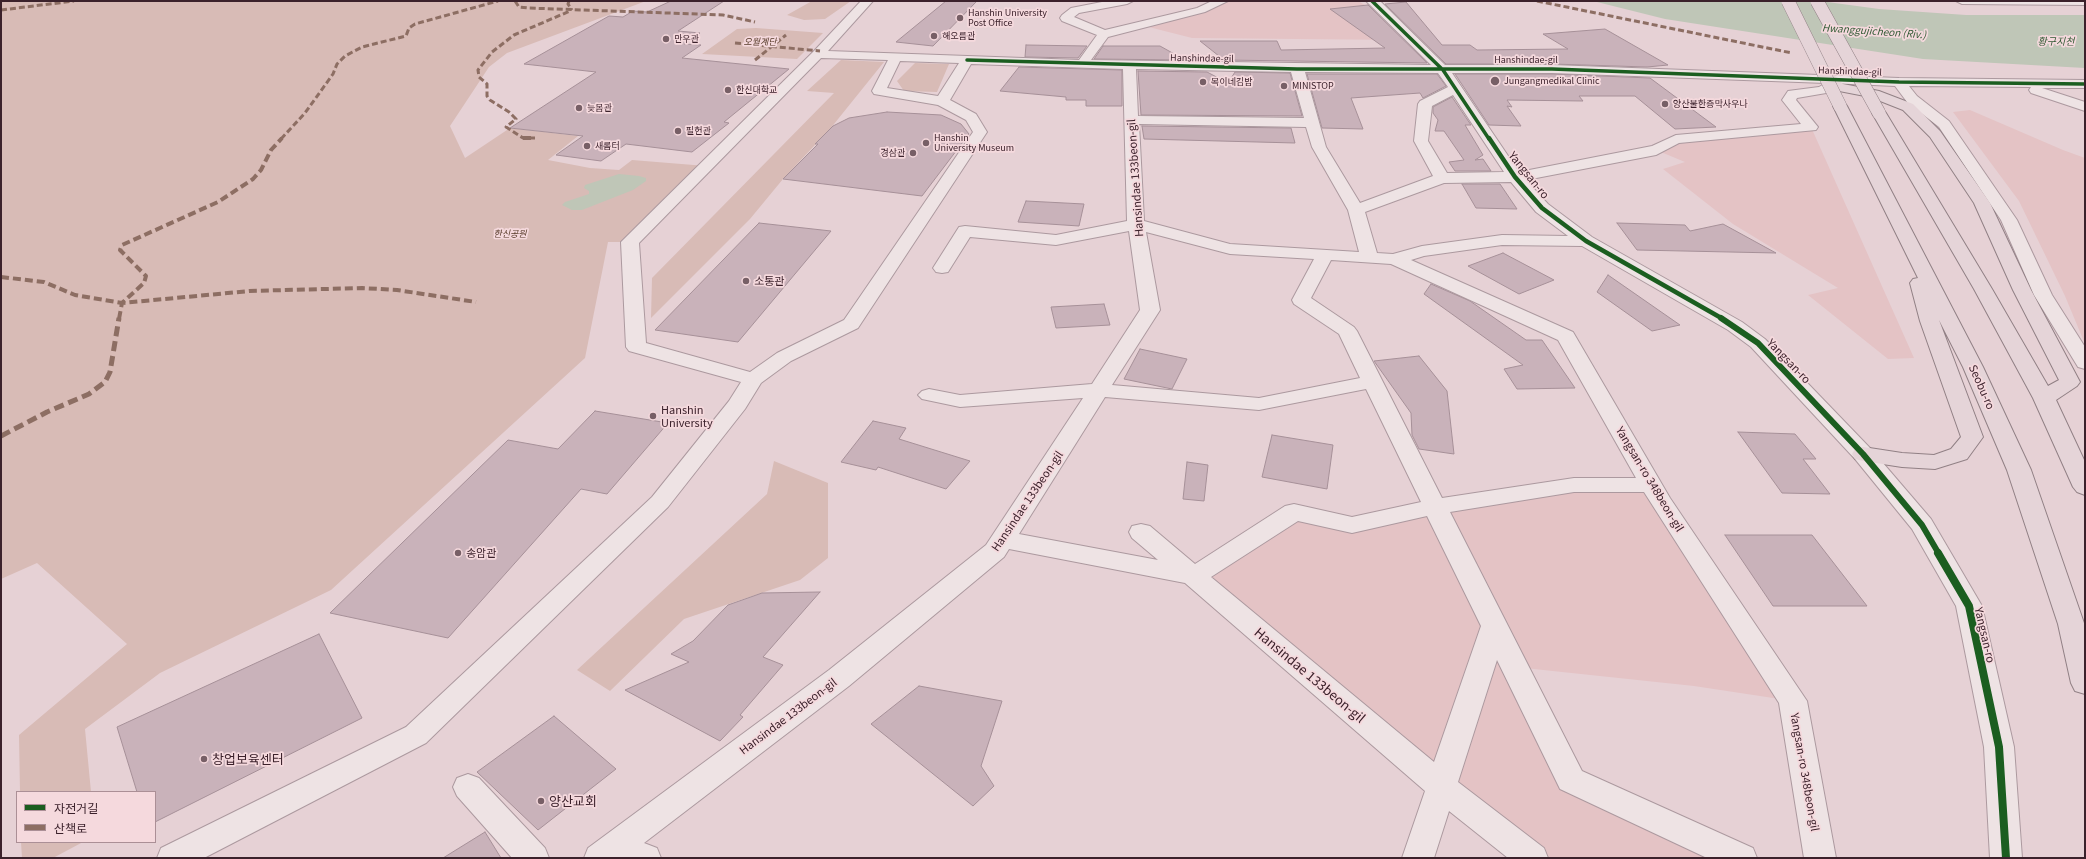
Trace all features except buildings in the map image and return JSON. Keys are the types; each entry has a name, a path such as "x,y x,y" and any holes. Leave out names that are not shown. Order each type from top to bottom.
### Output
{"main road":[{"name":"Seobu-ro","path":"1788,1 1973,367 2019,470 2071,624 2085,683"},
{"path":"1817,1 1879,113 1983,290 2044,398 2085,487"},
{"path":"1827,79 1839,87 1874,94 1908,106 1935,134 1982,203 2022,290 2070,382 2044,398"},
{"path":"1863,454 1902,460 1935,462 1959,454 1972,437 1930,321 1904,230"}],"street":[{"path":"753,379 636,347 630,242 818,54 867,1"},
{"path":"1127,1 1075,10 1066,18 1104,34 1201,10 1222,1"},
{"name":"Yangsan-ro","path":"1372,1 1378,4 1443,70 1514,177 1542,208 1586,242 1735,326 1758,343 1863,454 1922,525 1969,606 1999,748 2006,858"},
{"path":"1962,1 2085,2"},
{"path":"1083,63 1104,34"},
{"name":"Hanshindae-gil","path":"818,54 1129,65 1443,70 1552,69 1899,82 2085,84"},
{"path":"173,858 416,735 660,502 736,404 753,379 784,357 851,324 980,132 971,117 942,102 879,91 896,57"},
{"path":"942,102 967,60"},
{"name":"Hansindae 133beon-gil","path":"606,854 839,678 995,551 1003,539 1150,310 1136,224 1129,65"},
{"path":"1297,68 1319,147 1356,210 1369,256"},
{"path":"1356,210 1442,178 1514,177 1656,150 1676,139 1811,127 1789,100 1793,94 1828,89 1827,79"},
{"path":"1899,82 1912,100 1944,124 2009,220 2043,296 2085,363"},
{"name":"Hanshindae-gil","path":"2018,84 2085,107"},
{"path":"1442,178 1421,141 1425,104 1456,88"},
{"path":"1131,120 1216,120 1312,123"},
{"path":"942,268 965,231 1056,240 1136,224"},
{"name":"Yangsan-ro 348beon-gil","path":"1136,224 1230,248 1325,255 1369,256 1394,259 1566,336 1652,485 1793,701 1820,858"},
{"path":"1394,259 1422,251 1502,240 1586,242"},
{"path":"1325,255 1301,300 1347,331 1571,780 1741,858"},
{"path":"929,395 960,401 1099,390 1259,404 1372,382"},
{"path":"1003,539 1194,576 1294,512 1352,525 1435,507 1574,485 1652,485"},
{"name":"Hansindae 133beon-gil","path":"1141,532 1442,787 1532,858"},
{"path":"1418,858 1494,627"},
{"path":"468,787 533,858"},
{"name":"Hansindae 133beon-gil","path":"606,854 645,858"}],"shaded area":[{"path":"1220,1 1358,1 1370,8 1403,40 1192,38 1137,24 1202,11"},
{"path":"1970,110 2085,158 2085,344 2065,296 2019,201 1953,112"},
{"path":"1811,127 1914,358 1888,359 1808,295 1838,288 1733,224 1663,169 1685,162 1656,150 1676,139"},
{"path":"1574,485 1652,485 1793,701 1694,686 1515,667 1571,780 1718,858 1532,858 1194,576 1294,512 1352,525"}],"green space":[{"name":"한신공원","path":"1,1 646,1 507,53 489,67 450,126 465,158 510,128 578,136 548,160 590,168 619,170 632,160 706,166 630,242 608,242 585,358 331,590 160,673 85,729 91,791 20,791 19,735 127,644 37,563 1,579"},
{"path":"812,1 851,1 825,19 804,20 787,15"},
{"name":"오월계단","path":"756,28 823,33 797,59 702,54 737,29"},
{"path":"841,60 884,62 830,129 783,179 750,219 651,318 652,278 834,93 807,91"},
{"path":"915,63 949,64 937,92 904,91 897,81"},
{"path":"774,461 828,483 828,558 800,580 684,619 610,691 577,670 767,494"},
{"path":"21,843 81,843 53,858 22,858"}],"water":[{"name":"황구지천","path":"1593,1 1820,1 1879,9 1966,15 2085,15 2085,68 1923,59 1665,19"},
{"path":"619,174 639,176 646,178 646,181 633,190 582,210 572,210 562,205 565,202 589,194 589,191 584,188 585,185"}],"marked path":[{"path":"1,10 74,1"},
{"path":"1,436 47,412 89,394 105,382 110,372 122,303 144,283 146,276 120,250 122,245 218,202 253,179 261,170 271,150 305,113 333,74 337,64 345,56 362,47 406,36 409,28 415,24 498,1"},
{"path":"515,1 519,7 528,8 628,13 723,15 755,22"},
{"path":"569,1 568,4 572,10"},
{"path":"1537,1 1792,53"},
{"path":"535,138 523,138 506,127 516,119 509,112 490,100 487,96 487,84 479,77 478,70 492,52 514,35 529,27 570,11"},
{"path":"755,60 786,35"},
{"path":"735,43 820,51"},
{"path":"1,277 44,282 75,295 122,303 249,291 362,288 397,290 476,302"}],"cycle path":[{"path":"1372,1 1377,4 1443,70 1515,177 1542,208 1586,241 1735,326 1758,343 1863,454 1922,525 1969,606 1999,747 2006,858"},
{"path":"967,60 1297,69 1552,69 1899,82 2085,84"}],"place":[{"name":"Hanshin University Post Office","path":"960,18"},
{"name":"해오름관","path":"934,36"},
{"name":"만우관","path":"666,39"},
{"name":"Jungangmedikal Clinic","path":"1495,81"},
{"name":"복이네김밥","path":"1203,82"},
{"name":"MINISTOP","path":"1284,86"},
{"name":"한신대학교","path":"728,90"},
{"name":"양산불한증막사우나","path":"1665,104"},
{"name":"늦봄관","path":"579,108"},
{"name":"필헌관","path":"678,131"},
{"name":"Hanshin University Museum","path":"926,143"},
{"name":"새롬터","path":"587,146"},
{"name":"경삼관","path":"913,153"},
{"name":"소통관","path":"746,281"},
{"name":"Hanshin University","path":"653,416"},
{"name":"송암관","path":"458,553"},
{"name":"창업보육센터","path":"204,759"},
{"name":"양산교회","path":"541,801"}],"water label":[{"name":"Hwanggujicheon (Riv.)","path":"1874,31"}]}
